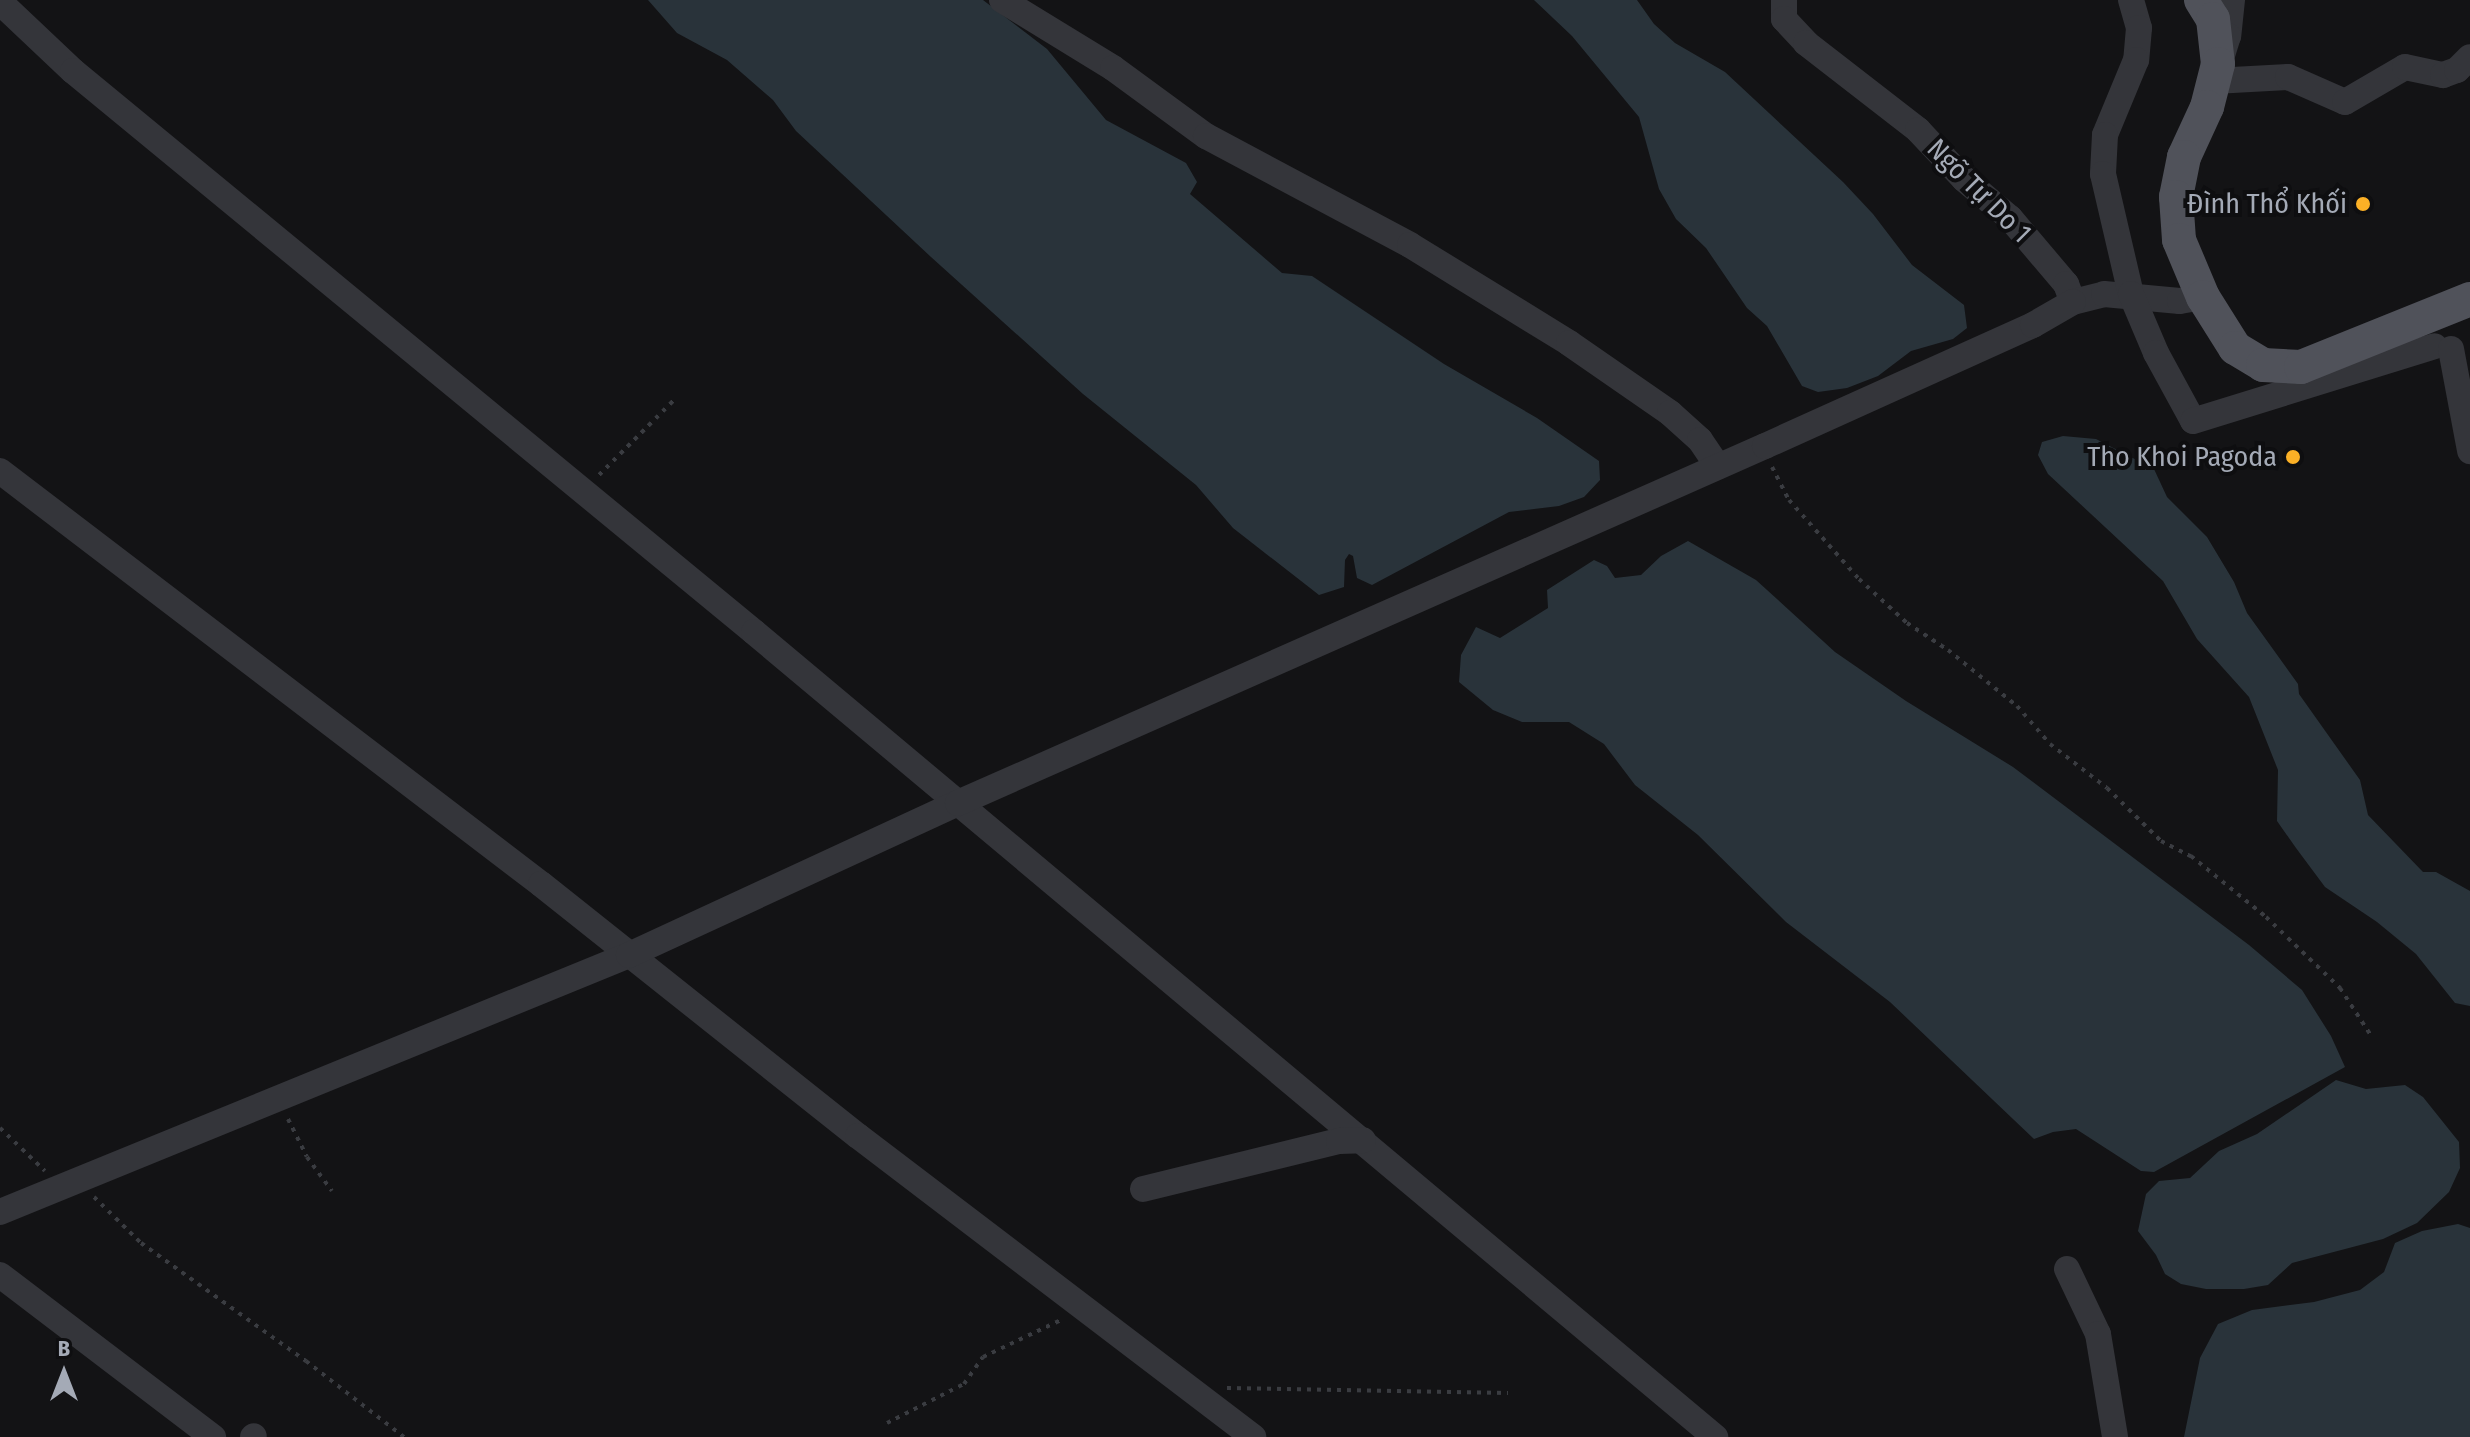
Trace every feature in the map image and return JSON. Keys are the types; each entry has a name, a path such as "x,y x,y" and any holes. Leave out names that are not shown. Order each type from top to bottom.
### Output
{"main road":[{"path":"2201,0 2213,19 2218,64 2207,107 2184,157 2176,197 2179,240 2203,297 2235,348 2263,365 2301,367 2444,341 2470,299"}],"street":[{"path":"1002,0 1113,68 1206,136 1410,245 1569,343 1670,413 1700,440 1718,467"},
{"name":"Ngõ Tự Do 1","path":"1784,0 1784,19 1806,43 1918,130 1964,179 2010,218 2066,284 2073,302"},
{"path":"2131,0 2139,28 2136,60 2105,135 2103,174 2131,294 2156,353 2193,421 2444,341 2470,451"},
{"path":"2232,0 2228,36 2214,81 2288,77 2345,102 2405,67 2443,75 2457,70 2470,57"},
{"path":"0,2 73,71 583,491 1715,1437"},
{"path":"0,1212 629,955 958,803 2033,325 2073,302 2104,294 2131,294 2180,301 2203,297"},
{"path":"0,471 629,955 858,1136 1253,1437"},
{"path":"1143,1189 1339,1141 1363,1140"},
{"path":"2067,1269 2098,1334 2115,1437"},
{"path":"0,1275 213,1437"}],"path":[{"path":"583,491 673,401"},
{"path":"1765,446 1789,500 1859,579 1907,623 1948,650 2017,706 2050,744 2107,788 2161,841 2191,856 2266,917 2340,988 2372,1037"},
{"path":"278,1099 307,1157 332,1191"},
{"path":"0,1128 141,1243 306,1361 404,1437"},
{"path":"887,1423 964,1384 983,1357 1083,1306"},
{"path":"1203,1398 1223,1387 1508,1393"}],"shaded area":[{"path":"648,0 983,0 1047,49 1106,120 1186,163 1197,182 1190,194 1282,273 1312,276 1444,364 1537,418 1599,461 1600,480 1584,497 1559,506 1509,512 1372,585 1357,578 1353,556 1349,554 1345,560 1344,587 1319,595 1233,528 1196,485 1083,394 931,257 796,131 773,100 727,60 677,33"},
{"path":"1534,0 1637,0 1654,24 1675,43 1725,72 1843,182 1873,214 1912,265 1964,305 1967,328 1953,339 1911,351 1878,376 1847,388 1818,392 1802,386 1767,326 1747,308 1706,248 1676,219 1659,189 1639,117 1572,36"},
{"path":"2063,436 2096,439 2154,469 2167,497 2207,537 2234,582 2247,613 2298,684 2299,694 2360,780 2368,815 2423,872 2436,872 2470,891 2470,1006 2455,1003 2416,954 2377,922 2325,887 2296,848 2277,821 2278,770 2249,697 2197,639 2163,581 2048,474 2038,455 2042,442"},
{"path":"1688,541 1756,580 1835,652 1906,701 2013,767 2249,945 2302,990 2331,1036 2345,1067 2154,1172 2141,1171 2076,1129 2053,1132 2034,1139 1890,1002 1786,922 1698,835 1635,785 1604,744 1569,722 1522,722 1493,710 1459,682 1461,655 1476,627 1500,638 1548,608 1547,590 1594,560 1607,566 1615,578 1641,575 1661,556"},
{"path":"2336,1080 2366,1089 2405,1085 2423,1097 2459,1142 2460,1168 2449,1192 2417,1223 2383,1239 2292,1263 2268,1285 2244,1289 2206,1289 2181,1284 2165,1274 2156,1255 2138,1231 2146,1194 2159,1181 2190,1178 2219,1151 2257,1134"},
{"path":"2458,1224 2470,1228 2470,1437 2184,1437 2200,1358 2218,1324 2252,1310 2314,1302 2360,1290 2384,1272 2395,1243 2422,1231"}],"place":[{"name":"Đình Thổ Khối","path":"2363,204"},
{"name":"Tho Khoi Pagoda","path":"2293,457"}]}
